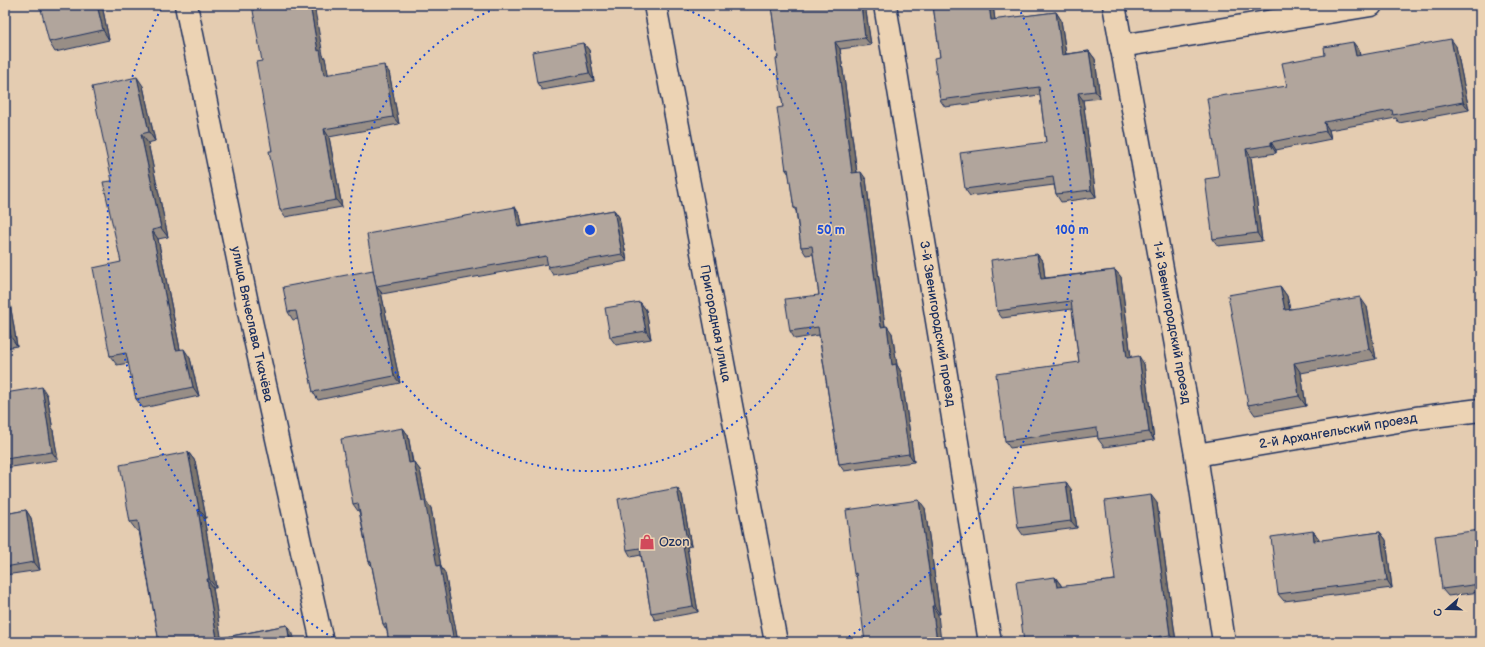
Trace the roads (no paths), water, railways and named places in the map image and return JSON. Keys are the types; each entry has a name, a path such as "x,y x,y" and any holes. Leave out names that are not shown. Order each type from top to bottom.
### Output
{"street":[{"name":"улица Вячеслава Ткачёва","path":"186,5 247,303 322,642"},
{"name":"Пригородная улица","path":"655,5 776,642"},
{"name":"3-й Звенигородский проезд","path":"884,5 990,642"},
{"name":"1-й Звенигородский проезд","path":"1114,5 1196,455 1224,642"},
{"path":"1121,46 1371,5"},
{"name":"2-й Архангельский проезд","path":"1196,455 1416,418 1480,410"}],"place":[{"name":"Ozon","path":"647,542"}]}
